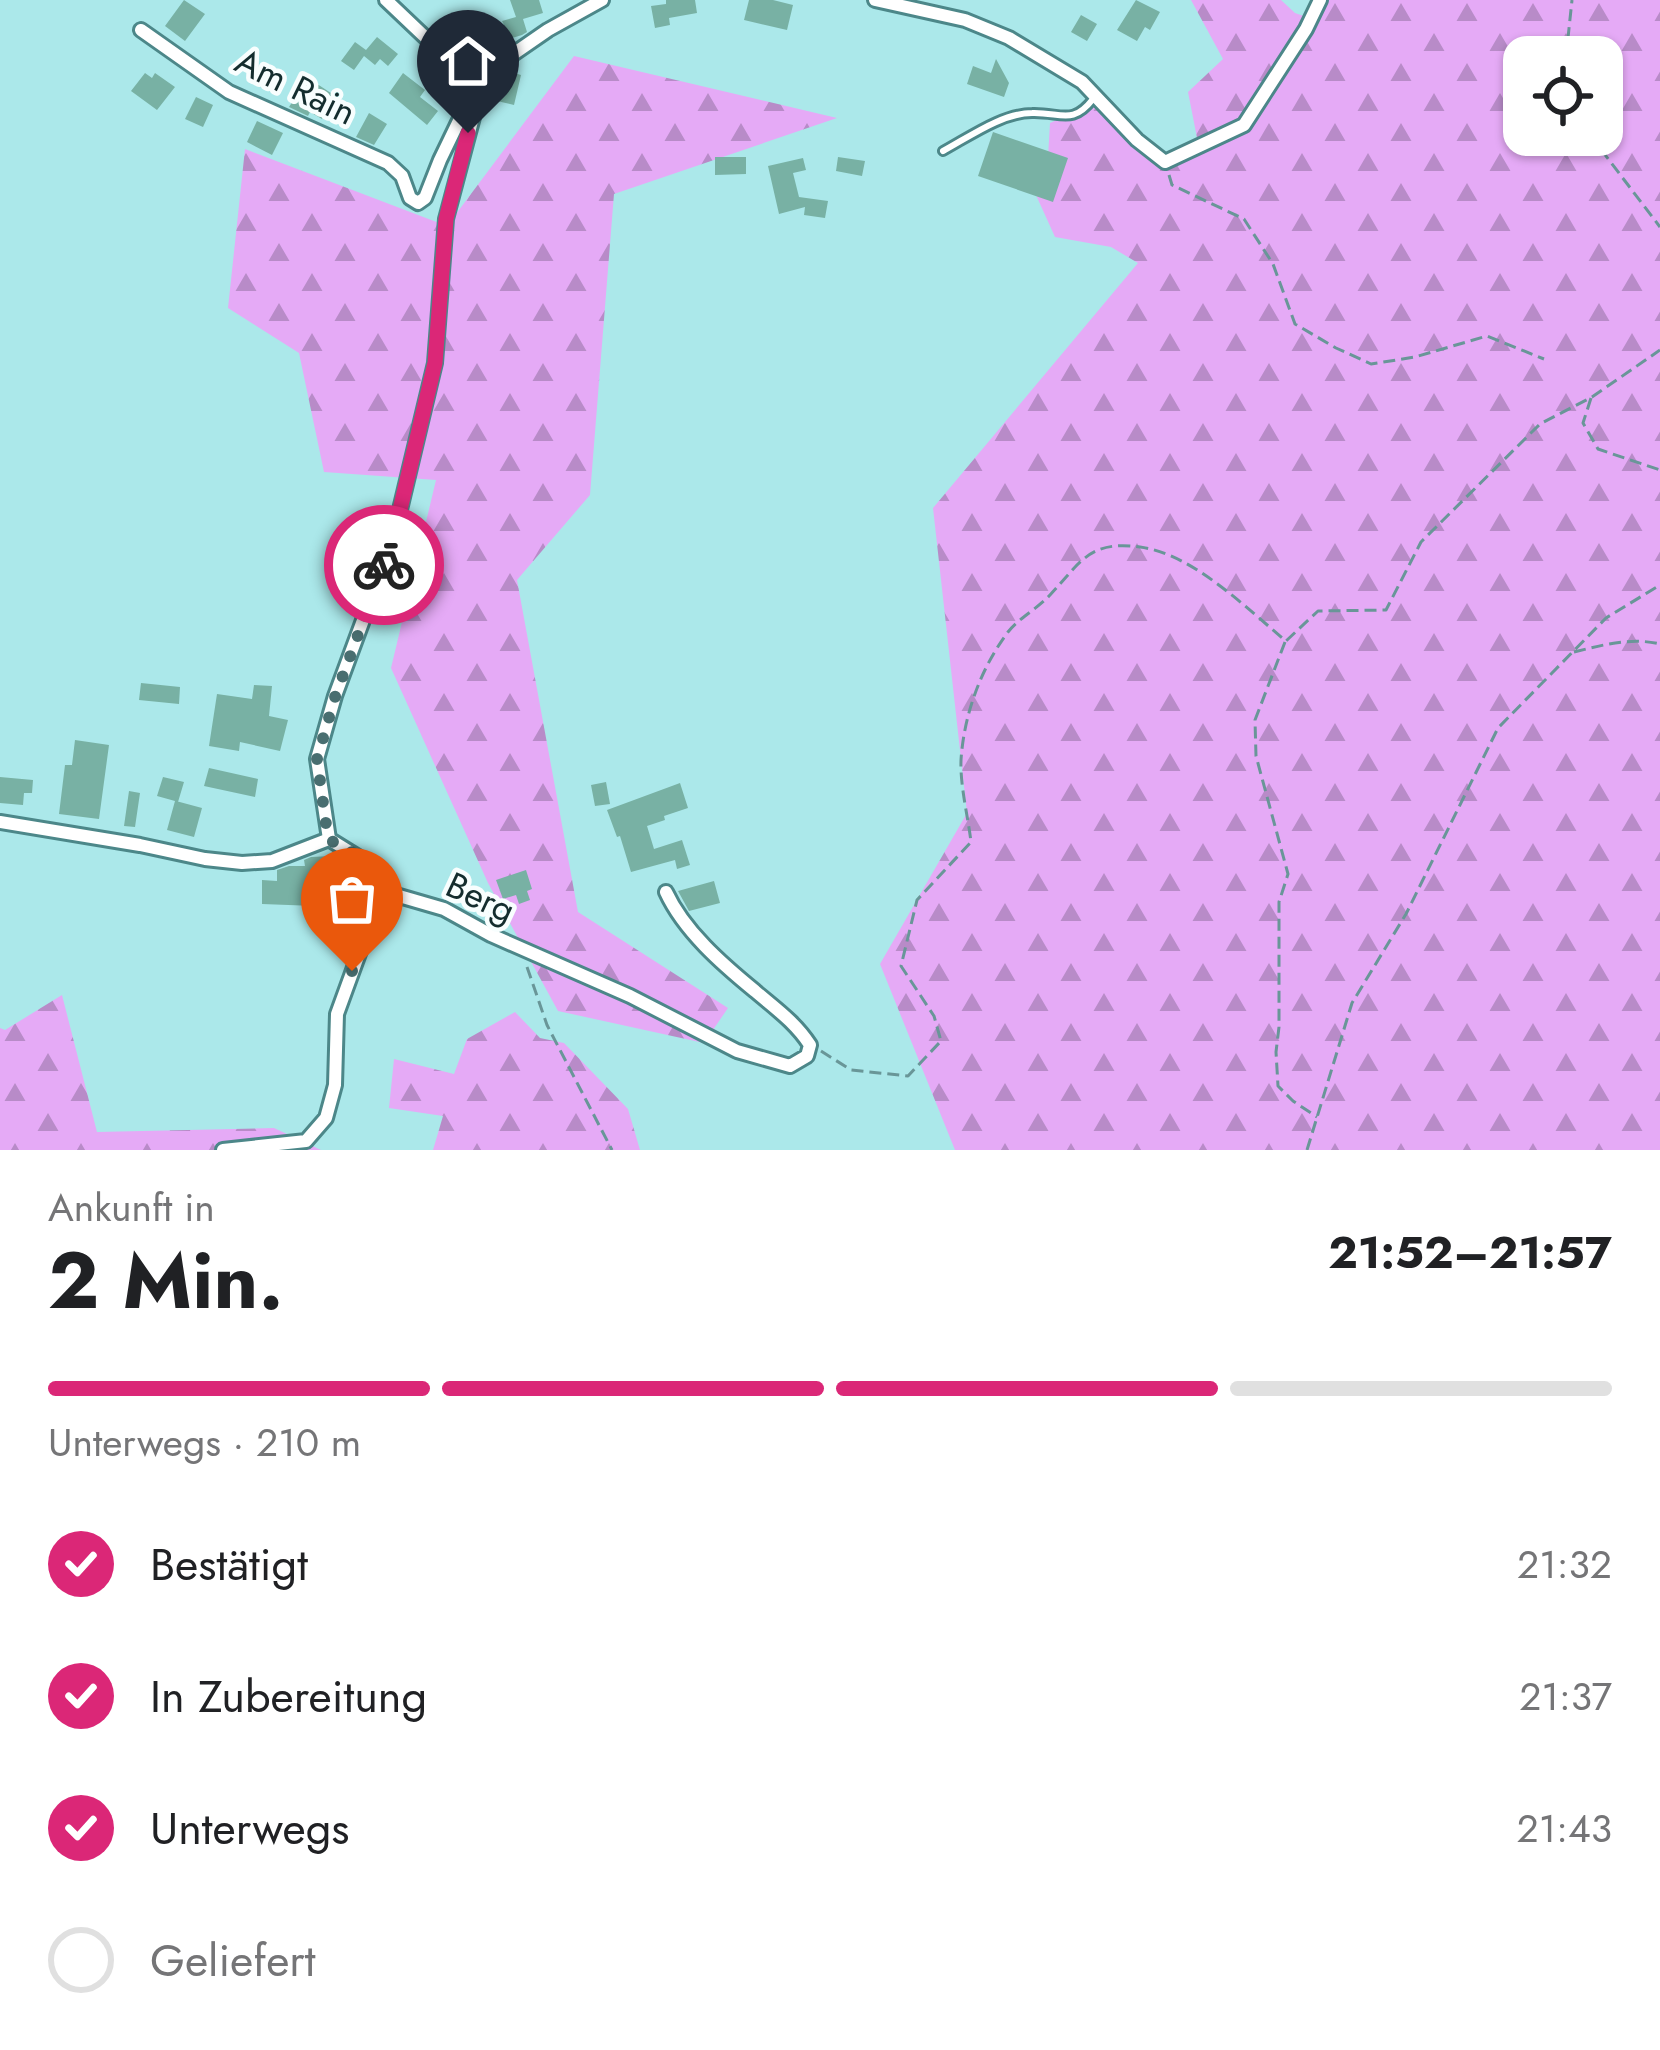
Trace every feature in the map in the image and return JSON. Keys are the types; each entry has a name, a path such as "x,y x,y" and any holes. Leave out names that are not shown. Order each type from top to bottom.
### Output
{"street":[{"path":"386,0 445,56 480,77"},
{"path":"480,77 602,0"},
{"path":"875,0 988,28 1054,64 1082,82 1165,162 1244,125 1320,0"},
{"name":"Am Rain","path":"141,30 229,92 388,163 418,203 425,198 480,77"},
{"path":"328,839 317,759 393,539 425,407 435,363 446,219 480,77"},
{"path":"0,822 242,863 272,861 328,839"},
{"path":"223,1150 306,1141 326,1118 335,1085 337,1014 368,929 376,889 358,857 328,839"},
{"name":"Berg","path":"376,889 444,909 737,1051 790,1066 807,1056 810,1045"},
{"path":"665,892 676,915 754,991 789,1018 810,1045"}],"lane":[{"path":"943,151 1018,115 1074,116 1095,96"}],"path":[{"path":"1568,36 1572,0"},
{"path":"1606,156 1660,227"},
{"path":"1165,162 1172,185 1244,219 1273,264 1295,324 1336,348 1371,364 1415,358 1486,336 1544,358"},
{"path":"1317,1117 1279,1086 1279,902 1288,874 1256,756 1255,720 1286,640 1318,611 1386,610 1420,542 1540,424 1592,397 1660,350"},
{"path":"1592,397 1583,423 1598,449 1660,470"},
{"path":"810,1045 851,1070 908,1076 941,1041 934,1016 902,967 917,900 970,842 961,760 974,688 1010,630 1072,568 1106,545 1146,548 1183,562 1219,585 1286,640"},
{"path":"1307,1150 1352,1003 1406,914 1498,728 1616,610 1660,584"},
{"path":"1573,652 1610,643 1643,640 1660,644"},
{"path":"520,948 548,1025 612,1150"}],"green space":[{"path":"1191,0 1281,0 1295,13 1318,21 1326,0 1660,0 1660,1150 955,1150 880,964 967,813 933,508 1138,263 1111,247 1055,237 1031,184 1048,157 1050,123 1096,103 1159,166 1200,153 1188,92 1223,59"},
{"path":"574,56 837,118 614,194 590,495 517,580 578,912 728,1008 704,1043 558,1011 488,883 391,668 436,480 324,472 299,353 228,308 245,149 447,226"},
{"path":"62,995 97,1132 274,1128 321,1150 0,1150 0,1028 5,1030"},
{"path":"515,1012 540,1038 564,1043 628,1109 640,1150 433,1150 443,1116 389,1108 394,1059 454,1074 467,1039"}],"building":[{"path":"184,0 205,14 185,41 165,26"},
{"path":"510,0 539,0 543,13 523,19 527,32 495,43 491,29 516,17"},
{"path":"666,0 695,0 697,13 669,18 670,25 655,28 651,6 666,4"},
{"path":"749,0 793,5 787,30 744,20"},
{"path":"1136,0 1160,12 1137,41 1117,30"},
{"path":"1081,15 1097,24 1087,41 1071,32"},
{"path":"377,37 398,54 388,66 380,59 375,65 364,56 354,70 341,61 355,42 366,50"},
{"path":"996,59 1009,83 1004,97 967,84 973,66 991,73"},
{"path":"507,71 521,75 514,105 497,101"},
{"path":"145,73 152,78 155,73 175,87 157,110 131,91"},
{"path":"403,73 425,90 420,97 438,111 427,125 389,93"},
{"path":"308,78 337,97 322,119 289,107"},
{"path":"196,97 213,105 203,127 185,119"},
{"path":"369,113 387,124 374,145 356,137"},
{"path":"257,121 283,133 272,155 247,142"},
{"path":"993,132 1068,158 1053,202 978,176"},
{"path":"715,157 746,157 746,174 715,175"},
{"path":"838,157 865,161 862,176 836,171"},
{"path":"803,158 806,170 793,173 799,197 828,201 825,218 804,215 805,207 779,214 768,166"},
{"path":"141,683 180,687 179,704 139,700"},
{"path":"254,685 272,686 269,716 288,720 280,751 240,742 239,751 209,746 217,694 252,699"},
{"path":"75,740 109,745 99,819 59,814 65,765 72,765"},
{"path":"209,768 258,779 255,797 204,786"},
{"path":"0,777 33,780 32,793 24,793 23,805 0,803"},
{"path":"163,777 184,782 178,802 202,808 194,837 167,830 175,801 157,796"},
{"path":"606,782 610,804 595,806 591,785"},
{"path":"680,783 688,808 647,826 654,849 682,840 690,865 677,869 675,860 631,872 607,810"},
{"path":"129,791 140,793 135,827 124,826"},
{"path":"332,856 334,885 359,886 358,905 345,904 345,914 315,912 315,906 262,904 262,880 277,881 277,870 305,866 304,860 311,857"},
{"path":"526,870 530,900 519,904 516,895 503,899 496,880"},
{"path":"714,881 720,903 689,911 678,891"}],"way so far":[{"path":"352,971 376,889 358,857 328,839 317,759 384,565"}],"route":[{"path":"384,565 435,363 446,219 468,133"}]}
